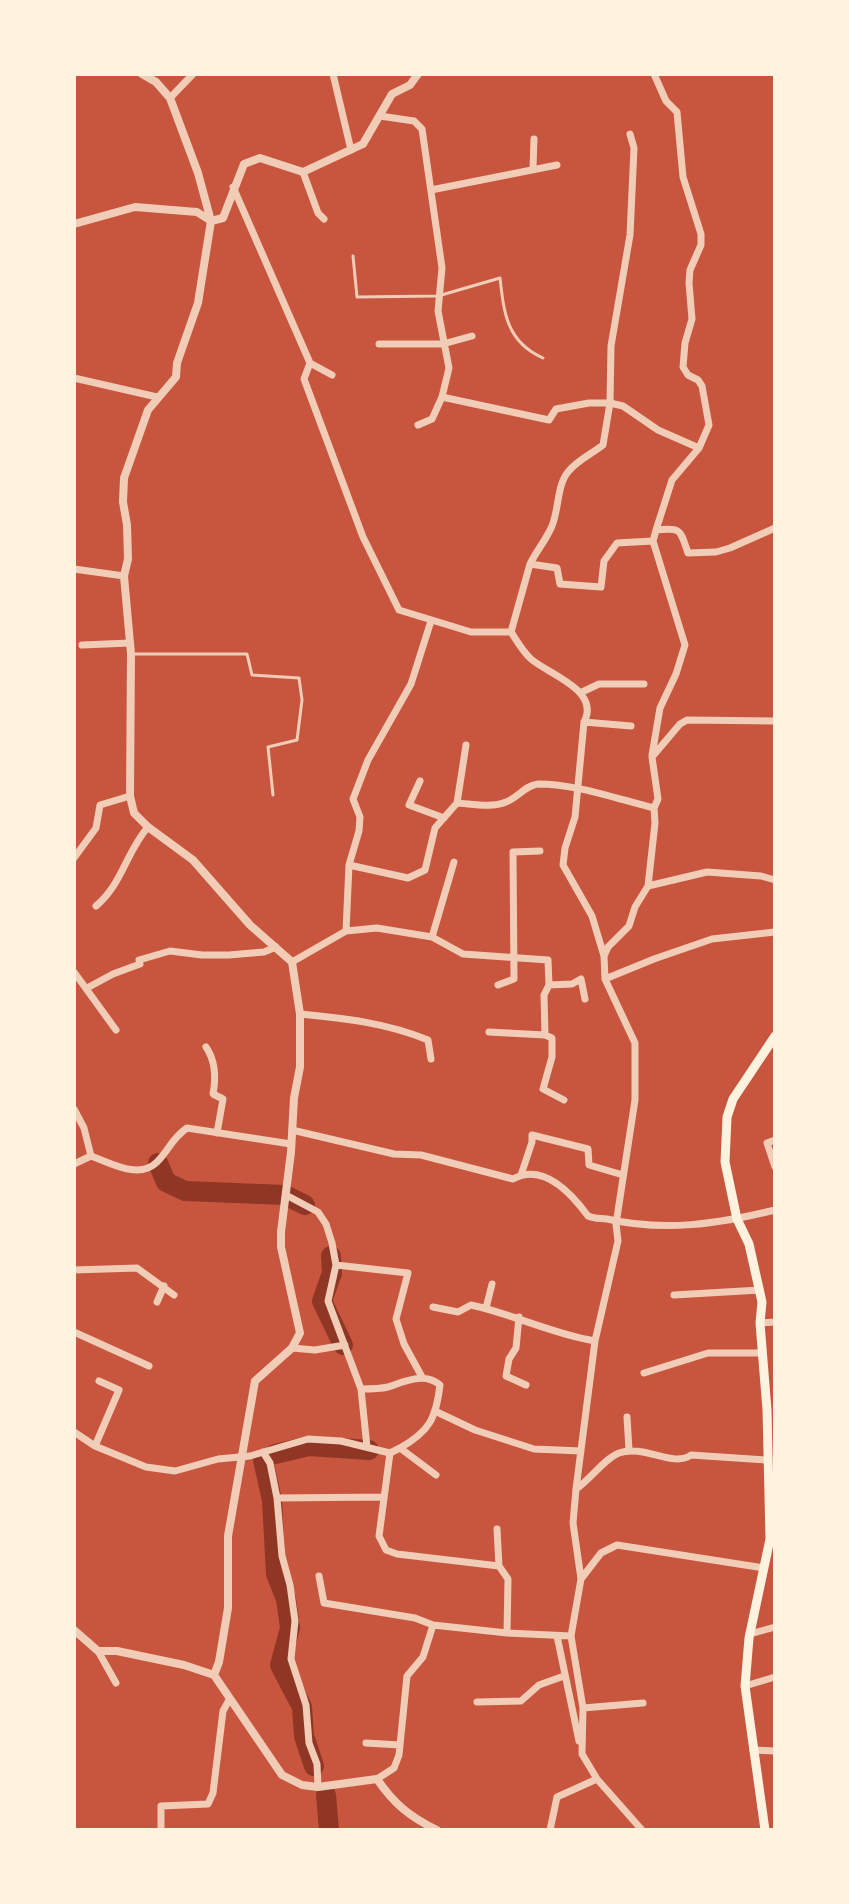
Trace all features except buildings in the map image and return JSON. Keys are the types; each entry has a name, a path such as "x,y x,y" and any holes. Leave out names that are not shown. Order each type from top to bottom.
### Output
{"main road":[{"path":"765,1830 745,1686 750,1634 770,1539 772,1513 766,1460 767,1410 760,1290 749,1244 737,1219 725,1162 727,1117 733,1099 775,1036"}],"street":[{"path":"142,74 156,82 170,98 198,173 211,221 198,303 177,363 176,377 168,389 157,397 145,417 124,478 123,502 128,537 124,576 131,654 130,796 134,813 193,860 250,925 292,962 300,1014 300,1067 294,1098 281,1232 281,1247 300,1333 292,1348 255,1381 228,1536 228,1608 214,1675"},
{"path":"170,98 193,74"},
{"path":"333,74 351,150"},
{"path":"74,224 135,207 197,212 211,221 223,218 244,164 260,158 303,172 351,150 368,140 392,94 410,85 418,74"},
{"path":"604,956 608,947 629,926 635,907 648,886 654,808 658,799 652,757 660,708 685,645 653,541 672,480 699,448 709,425 702,386 683,367 685,343 692,319 690,270 701,245 701,234 683,177 679,118 660,91 654,74"},
{"path":"380,116 414,121 422,129 442,268 438,296 449,368 442,397 432,419 418,425"},
{"path":"511,632 530,564 553,523 560,503 560,488 568,471 603,445 610,403 611,346 630,235 634,148 630,134"},
{"path":"533,168 534,139"},
{"path":"431,190 557,165"},
{"path":"303,172 318,213 324,219"},
{"path":"233,186 310,363 332,375"},
{"path":"379,344 443,344 472,336"},
{"path":"310,363 304,379 363,537 399,610 471,632 511,632"},
{"path":"74,378 157,397"},
{"path":"442,397 549,420 556,409 579,404 610,403 623,406 658,430 699,448"},
{"path":"656,530 678,529 688,553 694,554 730,548 775,528"},
{"path":"530,564 557,568 560,584 601,587 604,561 617,543 653,541"},
{"path":"74,569 124,576"},
{"path":"346,931 349,865 360,817 353,799 368,760 411,684 431,621"},
{"path":"511,632 530,658 582,692 588,716 584,722 575,817 563,865 592,916 604,956 605,979 631,1032 636,1054 635,1100 616,1224 618,1241 595,1341 573,1523 581,1579 571,1636 583,1708 582,1754"},
{"path":"82,645 130,643"},
{"path":"582,692 599,684 644,684"},
{"path":"652,757 687,720 775,721"},
{"path":"584,722 631,726"},
{"path":"349,865 408,878 425,870 435,828 457,803 466,745"},
{"path":"420,781 409,805 444,818"},
{"path":"457,803 497,805 538,784 578,789 654,808"},
{"path":"74,858 96,828 100,805 130,796"},
{"path":"96,906 110,894 136,842 148,827"},
{"path":"498,985 514,979 513,852 540,851"},
{"path":"432,937 454,862"},
{"path":"648,886 707,872 775,880"},
{"path":"292,962 346,931 377,928 432,937 463,954 548,960 549,985 544,995 545,1035"},
{"path":"605,979 712,939 775,932"},
{"path":"87,988 140,964 139,960 170,951 229,955 264,952 276,947"},
{"path":"74,972 116,1030"},
{"path":"549,985 572,984 581,979 585,999"},
{"path":"300,1014 347,1018 411,1033 428,1040 431,1059"},
{"path":"489,1032 552,1038 552,1057 543,1089 564,1100"},
{"path":"206,1047 216,1080 213,1094 223,1099 217,1133"},
{"path":"762,1052 775,1054"},
{"path":"74,1109 84,1128 91,1156"},
{"path":"74,1164 91,1156 135,1171 156,1164 173,1137 187,1128 291,1144"},
{"path":"292,1130 394,1154 421,1155 513,1179 521,1175 541,1175 575,1197 588,1216 616,1224 667,1228 737,1219 775,1210"},
{"path":"521,1175 532,1135 588,1149 589,1165 623,1175"},
{"path":"775,1140 767,1143 775,1167"},
{"path":"286,1195 318,1212 326,1224 336,1265 328,1301 361,1389 367,1447"},
{"path":"336,1265 408,1273 396,1319 404,1344 422,1377"},
{"path":"74,1270 137,1268 174,1295"},
{"path":"486,1308 492,1284"},
{"path":"157,1302 164,1286"},
{"path":"674,1295 760,1290"},
{"path":"433,1307 458,1312 471,1305 486,1308 569,1337 595,1341"},
{"path":"519,1317 516,1348 509,1359 506,1376 526,1385"},
{"path":"760,1323 775,1322"},
{"path":"74,1332 149,1366"},
{"path":"292,1348 315,1350 345,1345"},
{"path":"644,1373 708,1353 763,1353"},
{"path":"74,1432 95,1446 146,1467 175,1471 308,1439 341,1441 390,1453 421,1436 437,1412 440,1385 433,1378 422,1377 386,1388 361,1389"},
{"path":"95,1446 119,1390 99,1381"},
{"path":"437,1412 475,1430 534,1449 581,1451"},
{"path":"627,1417 629,1450"},
{"path":"400,1448 436,1475"},
{"path":"576,1489 599,1471 608,1459 629,1450 678,1460 685,1460 691,1455 766,1460"},
{"path":"263,1452 270,1463 277,1498 282,1556 295,1621 291,1659 309,1718 309,1743 317,1764 318,1787"},
{"path":"390,1453 379,1536 386,1550 397,1554 499,1566"},
{"path":"277,1498 383,1497"},
{"path":"497,1529 499,1566 508,1579 507,1633"},
{"path":"581,1579 601,1553 617,1545 764,1568"},
{"path":"319,1576 324,1603 415,1618 433,1625 571,1636"},
{"path":"98,1651 117,1651 184,1665 214,1675 282,1775 302,1785 318,1787 377,1779 394,1768 399,1755 407,1676 423,1657 433,1625"},
{"path":"750,1634 775,1627"},
{"path":"74,1630 98,1651 116,1683"},
{"path":"557,1636 582,1754 597,1779 642,1830"},
{"path":"477,1702 521,1701 539,1685 564,1676"},
{"path":"745,1686 775,1677"},
{"path":"161,1830 161,1806 208,1804 213,1793 223,1711 229,1700"},
{"path":"583,1708 643,1703"},
{"path":"366,1743 400,1745"},
{"path":"753,1750 775,1751"},
{"path":"377,1779 397,1806 412,1818 437,1830"},
{"path":"550,1830 557,1797 597,1779"}],"lane":[{"path":"353,256 357,297 438,296 500,278 504,315 513,333 533,353 543,358"},
{"path":"131,654 247,654 252,675 299,678 302,700 297,740 268,747 273,795"}],"waterway":[{"path":"158,1163 166,1182 185,1191 285,1195 305,1205"},
{"path":"331,1256 332,1273 322,1301 343,1345"},
{"path":"275,1454 309,1446 369,1450"},
{"path":"263,1460 272,1500 276,1574 286,1599 290,1628 280,1665 302,1707 304,1736 314,1766"},
{"path":"326,1795 329,1830"}]}
